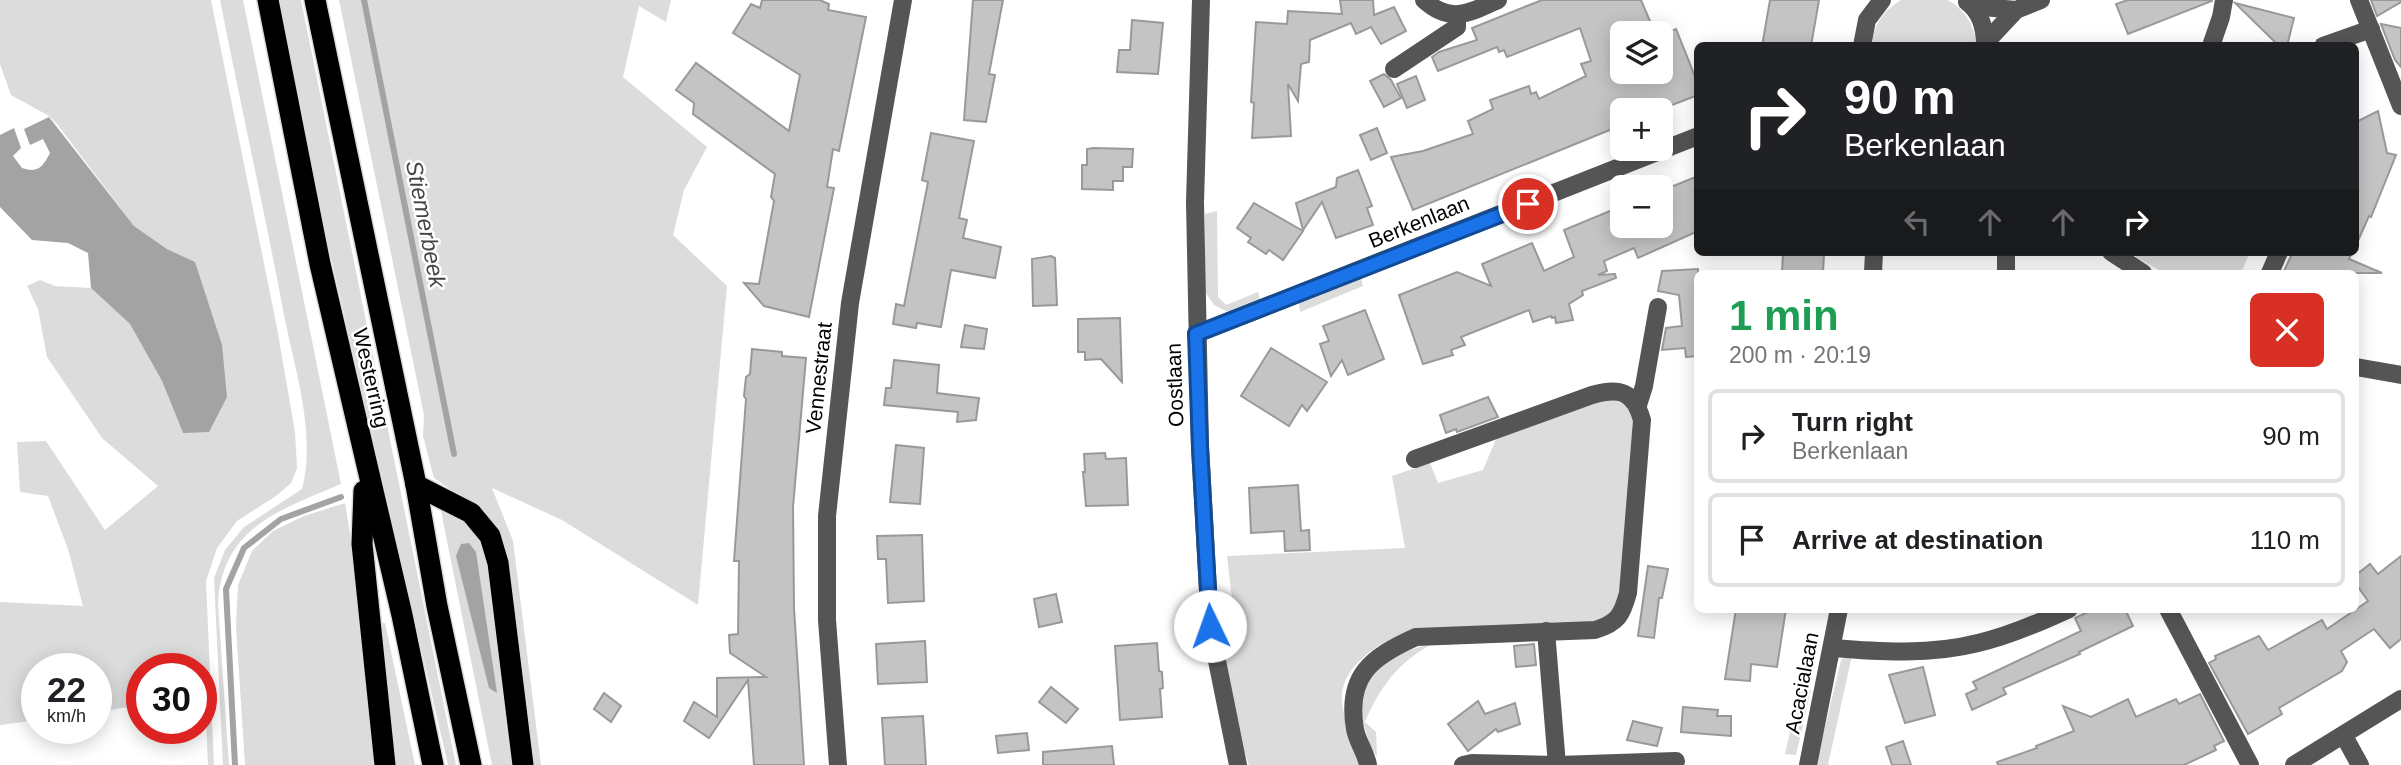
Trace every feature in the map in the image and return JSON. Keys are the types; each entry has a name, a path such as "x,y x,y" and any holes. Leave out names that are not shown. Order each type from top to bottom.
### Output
{"highway":[{"name":"Westerring","path":"268,0 320,264 402,615 433,765"},
{"name":"Westerring","path":"315,0 471,765"},
{"path":"365,461 362,544 385,765"},
{"path":"416,485 471,513 490,536 498,563 523,765"}],"street":[{"name":"Vennestraat","path":"838,765 827,620 827,516 850,303 887,79 903,0"},
{"name":"Oostlaan","path":"1201,0 1195,202 1200,447 1210,626 1238,765"},
{"path":"1424,0 1435,10 1457,15 1471,13 1498,0"},
{"path":"1859,0 1867,20"},
{"path":"1862,42 1867,20 1882,0"},
{"path":"1987,42 2016,10 2041,0"},
{"path":"2212,42 2224,0"},
{"path":"2359,0 2401,106"},
{"path":"1968,3 2016,10"},
{"path":"1968,3 1983,24 1985,42"},
{"path":"1394,69 1457,27 1457,15"},
{"path":"2334,42 2371,29"},
{"name":"Berkenlaan","path":"1196,334 1694,138"},
{"path":"2121,256 2139,270"},
{"path":"1368,765 1354,730 1353,692 1368,665 1390,648 1416,637 1595,630 1611,625 1623,611 1628,593 1642,421 1638,405 1658,307"},
{"path":"2359,369 2401,375"},
{"path":"1415,459 1611,389 1625,394 1638,405"},
{"name":"Acacialaan","path":"1808,765 1838,613"},
{"path":"1833,648 1891,652 1927,651 1978,644 2060,613"},
{"path":"2170,613 2250,765"},
{"path":"1546,631 1557,765"},
{"path":"2294,765 2401,699"},
{"path":"2344,736 2357,760"},
{"path":"1463,765 1676,761"}],"shaded area":[{"path":"0,0 211,0 277,328 295,432 297,468 291,483 237,521 217,548 206,581 209,653 126,653 126,707 112,710 112,653 21,653 21,722 0,725 0,602 83,606 68,549 48,496 20,492 17,442 46,441 105,530 158,486 102,438 47,357 38,309 27,286 40,280 55,286 91,288 130,324 162,381 183,433 195,262 167,249 134,226 57,124 49,116 11,95 0,64"},
{"path":"220,0 243,0 341,484 276,513 243,539 230,556 222,578 218,604 229,765 223,765 214,578 225,550 244,527 302,489 307,447 299,383"},
{"path":"278,0 301,0 456,765 448,765 325,231"},
{"path":"339,0 671,0 666,22 639,6 623,77 707,147 684,190 673,235 727,286 698,605 562,520 492,488 513,541 541,765 533,765 476,506 434,478 423,436 424,415"},
{"path":"1901,0 1947,0 1959,8 1968,19 1976,42 1873,42 1875,31 1889,8"},
{"path":"49,117 134,226 167,249 195,262 222,345 227,397 209,432 183,433 162,381 130,324 91,288 88,253 68,243 32,240 0,207 0,135 14,128 21,148 13,156 22,168 36,169 42,166 50,153 43,139 30,145 24,129"},
{"path":"1217,211 1218,297 1226,305 1258,292 1260,299 1234,311 1226,311 1214,305 1205,292 1205,214"},
{"path":"2248,256 2242,270 2159,270 2136,257"},
{"path":"1361,278 1363,286 1300,312 1299,303"},
{"path":"1606,398 1624,403 1633,417 1621,600 1617,610 1597,622 1413,629 1389,640 1365,656 1355,665 1343,688 1342,702 1347,726 1361,765 1249,765 1222,653 1236,633 1227,556 1405,548 1392,476 1430,463 1438,483 1483,470 1498,434"},
{"path":"345,503 355,565 374,765 245,765 236,626 238,585 252,551 273,531 304,516"},
{"path":"440,506 461,520 475,534 491,576 515,765 492,765"},
{"path":"469,543 476,552 497,693 489,688 456,556 461,544"},
{"path":"381,623 385,623 415,765 394,765"},
{"path":"1430,645 1399,668 1383,687 1370,710 1365,722 1376,732 1377,756 1370,745 1363,718 1361,699 1366,684 1389,660 1410,650"},
{"path":"1852,655 1828,765 1816,765 1841,660"},
{"path":"1800,688 1811,690 1796,755 1785,754"},
{"path":"207,744 213,744 214,765 208,765"}],"building":[{"path":"762,0 820,0 829,4 828,10 866,17 839,151 833,149 827,187 834,188 809,317 764,306 744,283 759,284 774,201 771,197 775,174 693,114 694,103 676,90 696,63 789,131 800,75 733,33 751,4 760,8"},
{"path":"973,0 1003,0 989,74 995,75 986,122 964,120"},
{"path":"1340,0 1373,0 1374,15 1394,7 1406,31 1381,44 1371,27 1356,34 1351,23 1310,40 1309,62 1301,64 1298,101 1288,84 1291,136 1252,138 1254,103 1251,102 1256,22 1287,24 1288,11 1342,14"},
{"path":"1542,0 1641,0 1650,21 1610,21 1610,84 1673,84 1673,30 1676,29 1694,74 1694,97 1673,105 1673,98 1610,98 1610,130 1413,210 1391,157 1423,151 1473,134 1468,121 1493,109 1490,100 1529,86 1531,94 1536,92 1539,99 1586,76 1581,64 1591,61 1580,28 1507,57 1504,50 1499,52 1497,47 1438,71 1432,57 1439,52 1477,40 1472,28"},
{"path":"1770,0 1819,0 1812,42 1763,42"},
{"path":"2128,0 2212,1 2128,34 2116,4"},
{"path":"2371,0 2401,0 2401,2 2377,16"},
{"path":"2235,3 2294,18 2288,42 2275,42"},
{"path":"1132,20 1163,23 1158,74 1117,72 1119,50 1130,50"},
{"path":"2381,24 2401,28 2401,67 2395,60"},
{"path":"1384,74 1391,80 1401,98 1384,107 1370,81"},
{"path":"1416,76 1425,100 1407,108 1397,84"},
{"path":"2378,111 2387,153 2396,155 2371,217 2369,216 2359,238 2359,120"},
{"path":"1377,128 1387,153 1371,160 1360,135"},
{"path":"931,133 974,141 959,218 967,220 963,238 1001,247 995,278 951,270 941,327 917,323 916,328 893,324 896,304 904,306 928,182 922,180"},
{"path":"1087,149 1133,149 1132,167 1123,167 1123,181 1113,181 1113,190 1082,189 1082,165 1087,165"},
{"path":"1358,170 1372,206 1367,208 1373,225 1336,238 1322,202 1303,230 1296,203 1336,187 1337,178"},
{"path":"1694,178 1694,233 1638,258 1634,248 1604,261 1607,271 1598,275 1615,274 1616,278 1582,291 1583,295 1569,304 1573,320 1556,323 1555,317 1551,316 1533,322 1529,310 1461,337 1465,345 1451,350 1453,355 1423,364 1399,295 1457,272 1491,286 1482,264 1532,243 1544,271 1574,257 1564,230 1610,211 1610,238 1673,238 1673,186"},
{"path":"1254,203 1303,231 1283,260 1269,250 1266,254 1248,242 1251,238 1237,228"},
{"path":"1051,256 1055,258 1057,305 1033,306 1032,259"},
{"path":"1783,256 1824,256 1823,270 1782,270"},
{"path":"2291,256 2350,256 2349,259 2382,273 2359,273 2359,270 2284,270"},
{"path":"1698,269 1694,270 1694,356 1686,357 1685,348 1662,350 1666,328 1682,326 1679,295 1658,291 1662,271"},
{"path":"1365,310 1384,359 1348,375 1342,360 1331,376 1320,344 1329,341 1323,326"},
{"path":"1120,318 1122,382 1101,359 1085,360 1085,352 1078,352 1078,319"},
{"path":"965,325 987,329 984,349 961,347"},
{"path":"1271,348 1327,382 1307,411 1302,405 1289,426 1241,396"},
{"path":"752,349 806,358 793,507 794,608 804,765 754,765 748,680 709,738 684,721 694,702 717,717 717,678 766,677 730,653 729,635 738,634 739,561 734,561 746,399 744,396 746,377 750,374"},
{"path":"894,360 939,365 937,393 979,398 976,420 957,422 958,412 884,405 886,388 891,388"},
{"path":"1488,397 1498,417 1457,432 1456,429 1446,433 1440,415"},
{"path":"896,445 924,448 920,504 890,502"},
{"path":"1105,453 1106,459 1126,458 1128,505 1086,506 1084,454"},
{"path":"1298,485 1301,531 1309,530 1310,550 1285,551 1284,531 1251,533 1249,488"},
{"path":"922,535 924,601 888,603 886,559 878,559 877,536"},
{"path":"2401,556 2401,639 2390,648 2374,629 2341,651 2347,662 2342,671 2279,708 2282,714 2248,734 2209,663 2216,659 2215,656 2259,636 2268,650 2322,620 2327,629 2350,613 2359,613 2359,607 2368,601 2359,588 2359,573 2370,564 2378,574"},
{"path":"1648,566 1668,569 1662,598 1659,598 1654,638 1638,636"},
{"path":"1056,594 1062,622 1039,627 1034,599"},
{"path":"1735,613 1785,613 1777,667 1751,664 1750,681 1725,679"},
{"path":"2086,613 2127,613 2133,626 2079,652 2080,654 2003,688 2006,694 1972,710 1966,694 1977,689 1973,682 2081,631 2075,618"},
{"path":"925,641 927,682 878,684 876,644"},
{"path":"1157,643 1159,671 1162,672 1162,717 1120,720 1115,646"},
{"path":"1534,644 1536,665 1516,667 1514,646"},
{"path":"1923,667 1935,715 1905,723 1889,675"},
{"path":"1051,687 1078,709 1066,723 1039,702"},
{"path":"604,693 621,706 611,722 594,709"},
{"path":"2200,694 2224,741 2214,746 2216,750 2184,765 1998,765 1997,762 2074,731 2063,706 2091,717 2128,699 2136,717 2176,699 2179,704"},
{"path":"1478,701 1485,714 1515,703 1520,724 1498,732 1496,729 1468,751 1448,724"},
{"path":"1683,707 1718,710 1717,716 1731,716 1731,736 1681,732"},
{"path":"923,716 926,765 885,765 882,718"},
{"path":"1633,721 1662,728 1657,746 1627,740"},
{"path":"1027,733 1029,750 998,753 996,736"},
{"path":"1903,741 1911,765 1892,765 1886,747"},
{"path":"1112,746 1114,765 1043,765 1043,752"}],"waterway":[{"name":"Stiemerbeek","path":"364,0 454,454"},
{"name":"Stiemerbeek","path":"235,765 226,589 244,548 281,519 341,497"}],"route":[{"path":"1210,626 1196,334 1528,204"}]}
